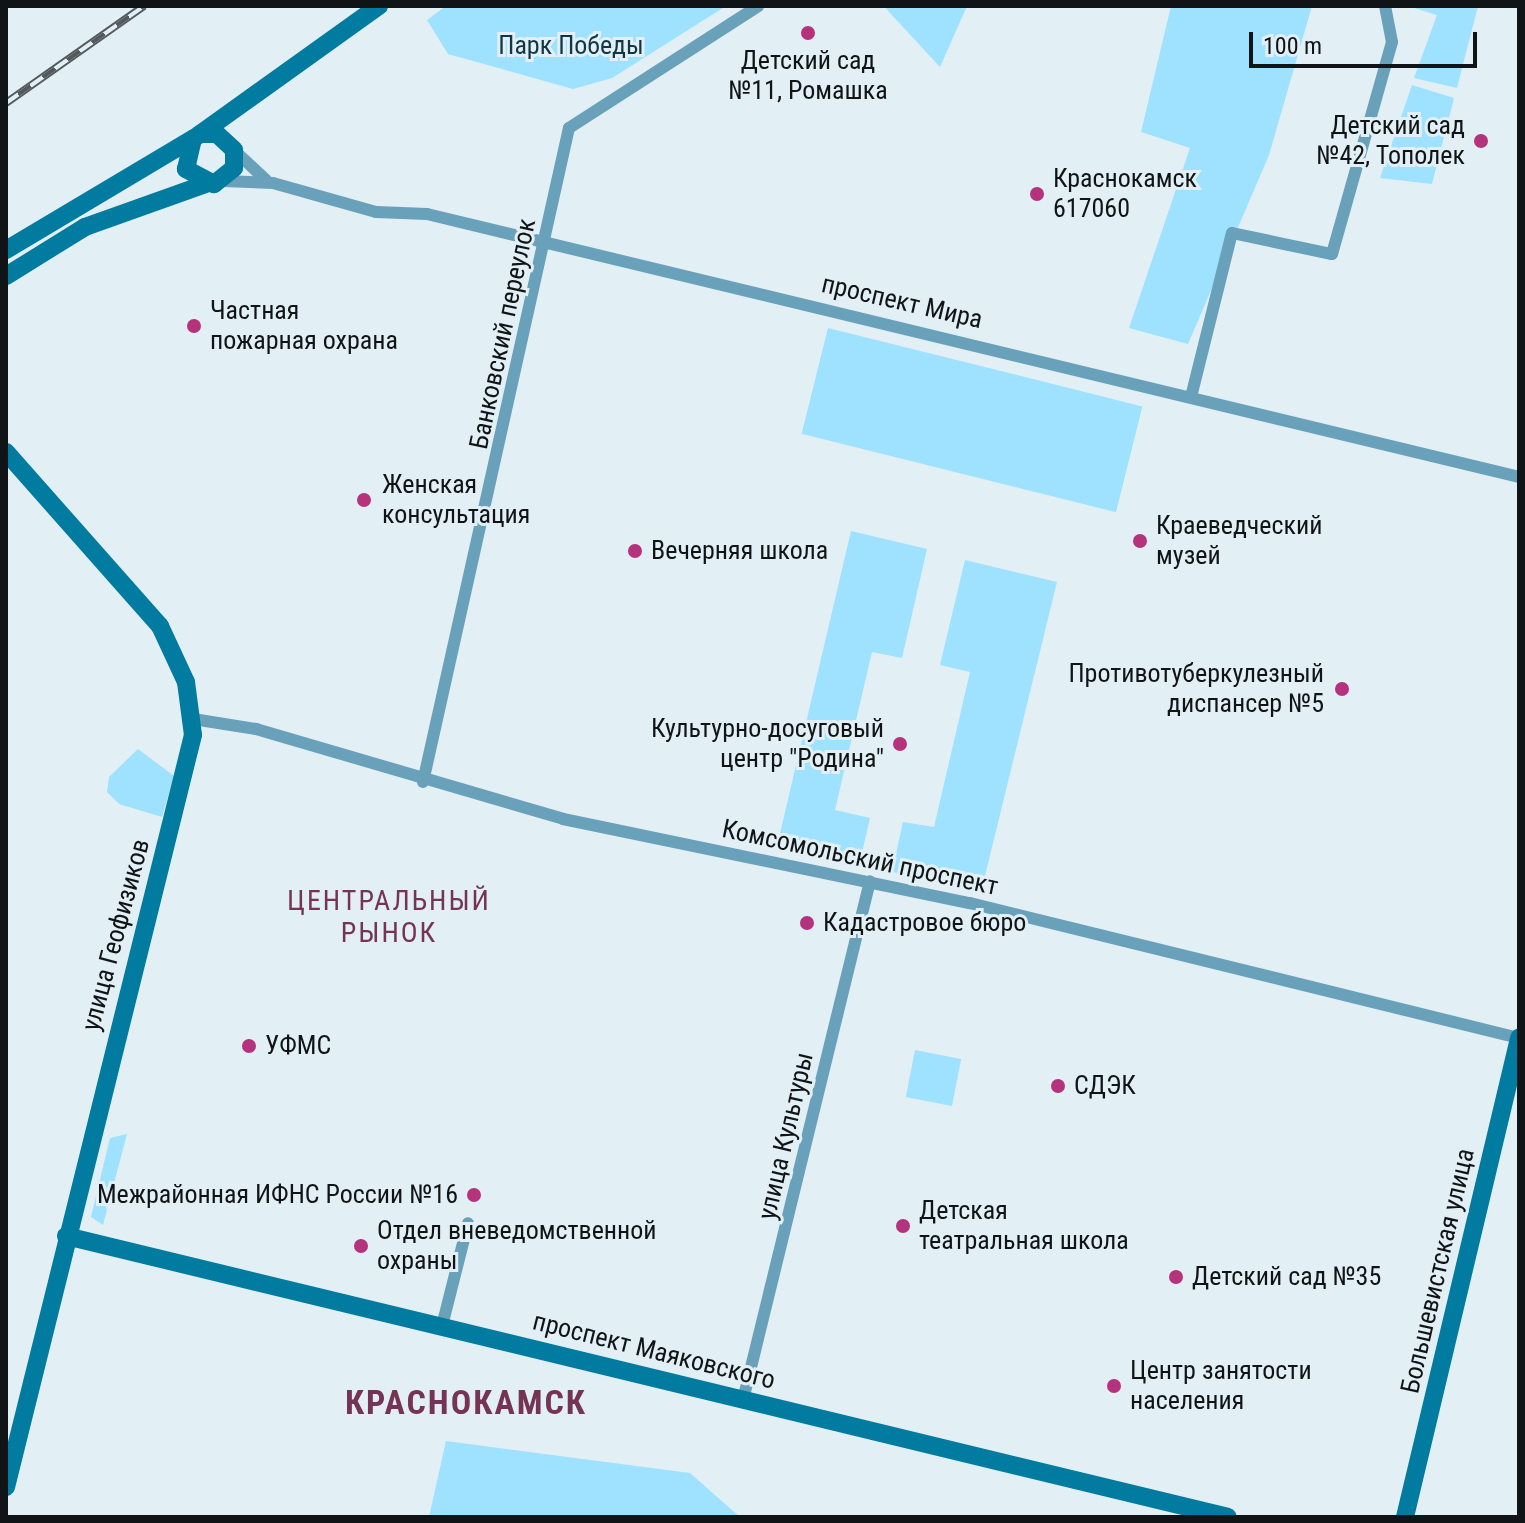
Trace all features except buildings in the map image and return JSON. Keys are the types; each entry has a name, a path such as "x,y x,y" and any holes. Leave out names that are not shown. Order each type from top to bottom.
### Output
{"main road":[{"path":"6,250 242,108 379,6"},
{"path":"6,276 85,227 214,183 234,168 242,108"},
{"path":"196,137 217,134 234,150"},
{"path":"196,137 186,169 214,183"},
{"name":"улица Геофизиков","path":"6,452 160,626 186,682 193,719 180,796 66,1236 6,1487"},
{"name":"Большевистская улица","path":"1405,1517 1519,1037"},
{"name":"проспект Маяковского","path":"66,1236 1228,1517"}],"street":[{"name":"Банковский переулок","path":"423,782 547,244 569,128 758,6"},
{"path":"1191,397 1232,233 1332,254 1392,42 1385,6"},
{"name":"проспект Мира","path":"234,150 273,183"},
{"name":"проспект Мира","path":"214,183 273,183 376,212 427,214 1519,477"},
{"name":"Комсомольский проспект","path":"193,719 256,729 423,782 563,819 870,881 1519,1037"},
{"name":"улица Культуры","path":"743,1400 870,881"},
{"path":"442,1326 468,1223"}],"green space":[{"name":"Парк Победы","path":"446,6 726,6 612,78 573,89 448,54 427,20"},
{"path":"884,6 967,6 940,67"},
{"path":"1171,6 1312,6 1269,155 1188,344 1129,328 1190,148 1141,132"},
{"path":"1408,6 1478,6 1457,88 1414,78 1437,15"},
{"path":"1412,85 1454,98 1432,184 1380,178"},
{"path":"828,328 1142,406 1116,512 802,434"},
{"path":"851,531 927,549 902,658 872,652 835,810 870,818 860,861 778,842"},
{"path":"965,560 1057,582 982,888 892,872 903,822 934,827 970,672 940,665"},
{"path":"138,749 174,776 162,817 119,804 107,792 109,777"},
{"path":"915,1050 961,1059 952,1106 906,1097"},
{"path":"127,1134 103,1225 91,1217 110,1138"},
{"path":"446,1441 690,1473 740,1517 429,1517"}],"railway":[{"path":"6,103 144,6"}],"place":[{"name":"Детский сад №11, Ромашка","path":"808,33"},
{"name":"Детский сад №42, Тополек","path":"1481,141"},
{"name":"Краснокамск 617060","path":"1037,194"},
{"name":"Частная пожарная охрана","path":"194,326"},
{"name":"Женская консультация","path":"364,500"},
{"name":"Краеведческий музей","path":"1140,541"},
{"name":"Вечерняя школа","path":"635,551"},
{"name":"Противотуберкулезный диспансер №5","path":"1342,689"},
{"name":"Культурно-досуговый центр \"Родина\"","path":"900,744"},
{"name":"Кадастровое бюро","path":"807,923"},
{"name":"УФМС","path":"249,1046"},
{"name":"СДЭК","path":"1058,1086"},
{"name":"Межрайонная ИФНС России №16","path":"474,1195"},
{"name":"Детская театральная школа","path":"903,1226"},
{"name":"Отдел вневедомственной охраны","path":"361,1246"},
{"name":"Детский сад №35","path":"1176,1277"},
{"name":"Центр занятости населения","path":"1114,1386"}],"district":[{"name":"ЦЕНТРАЛЬНЫЙ РЫНОК","path":"389,917"},
{"name":"КРАСНОКАМСК","path":"466,1403"}]}
